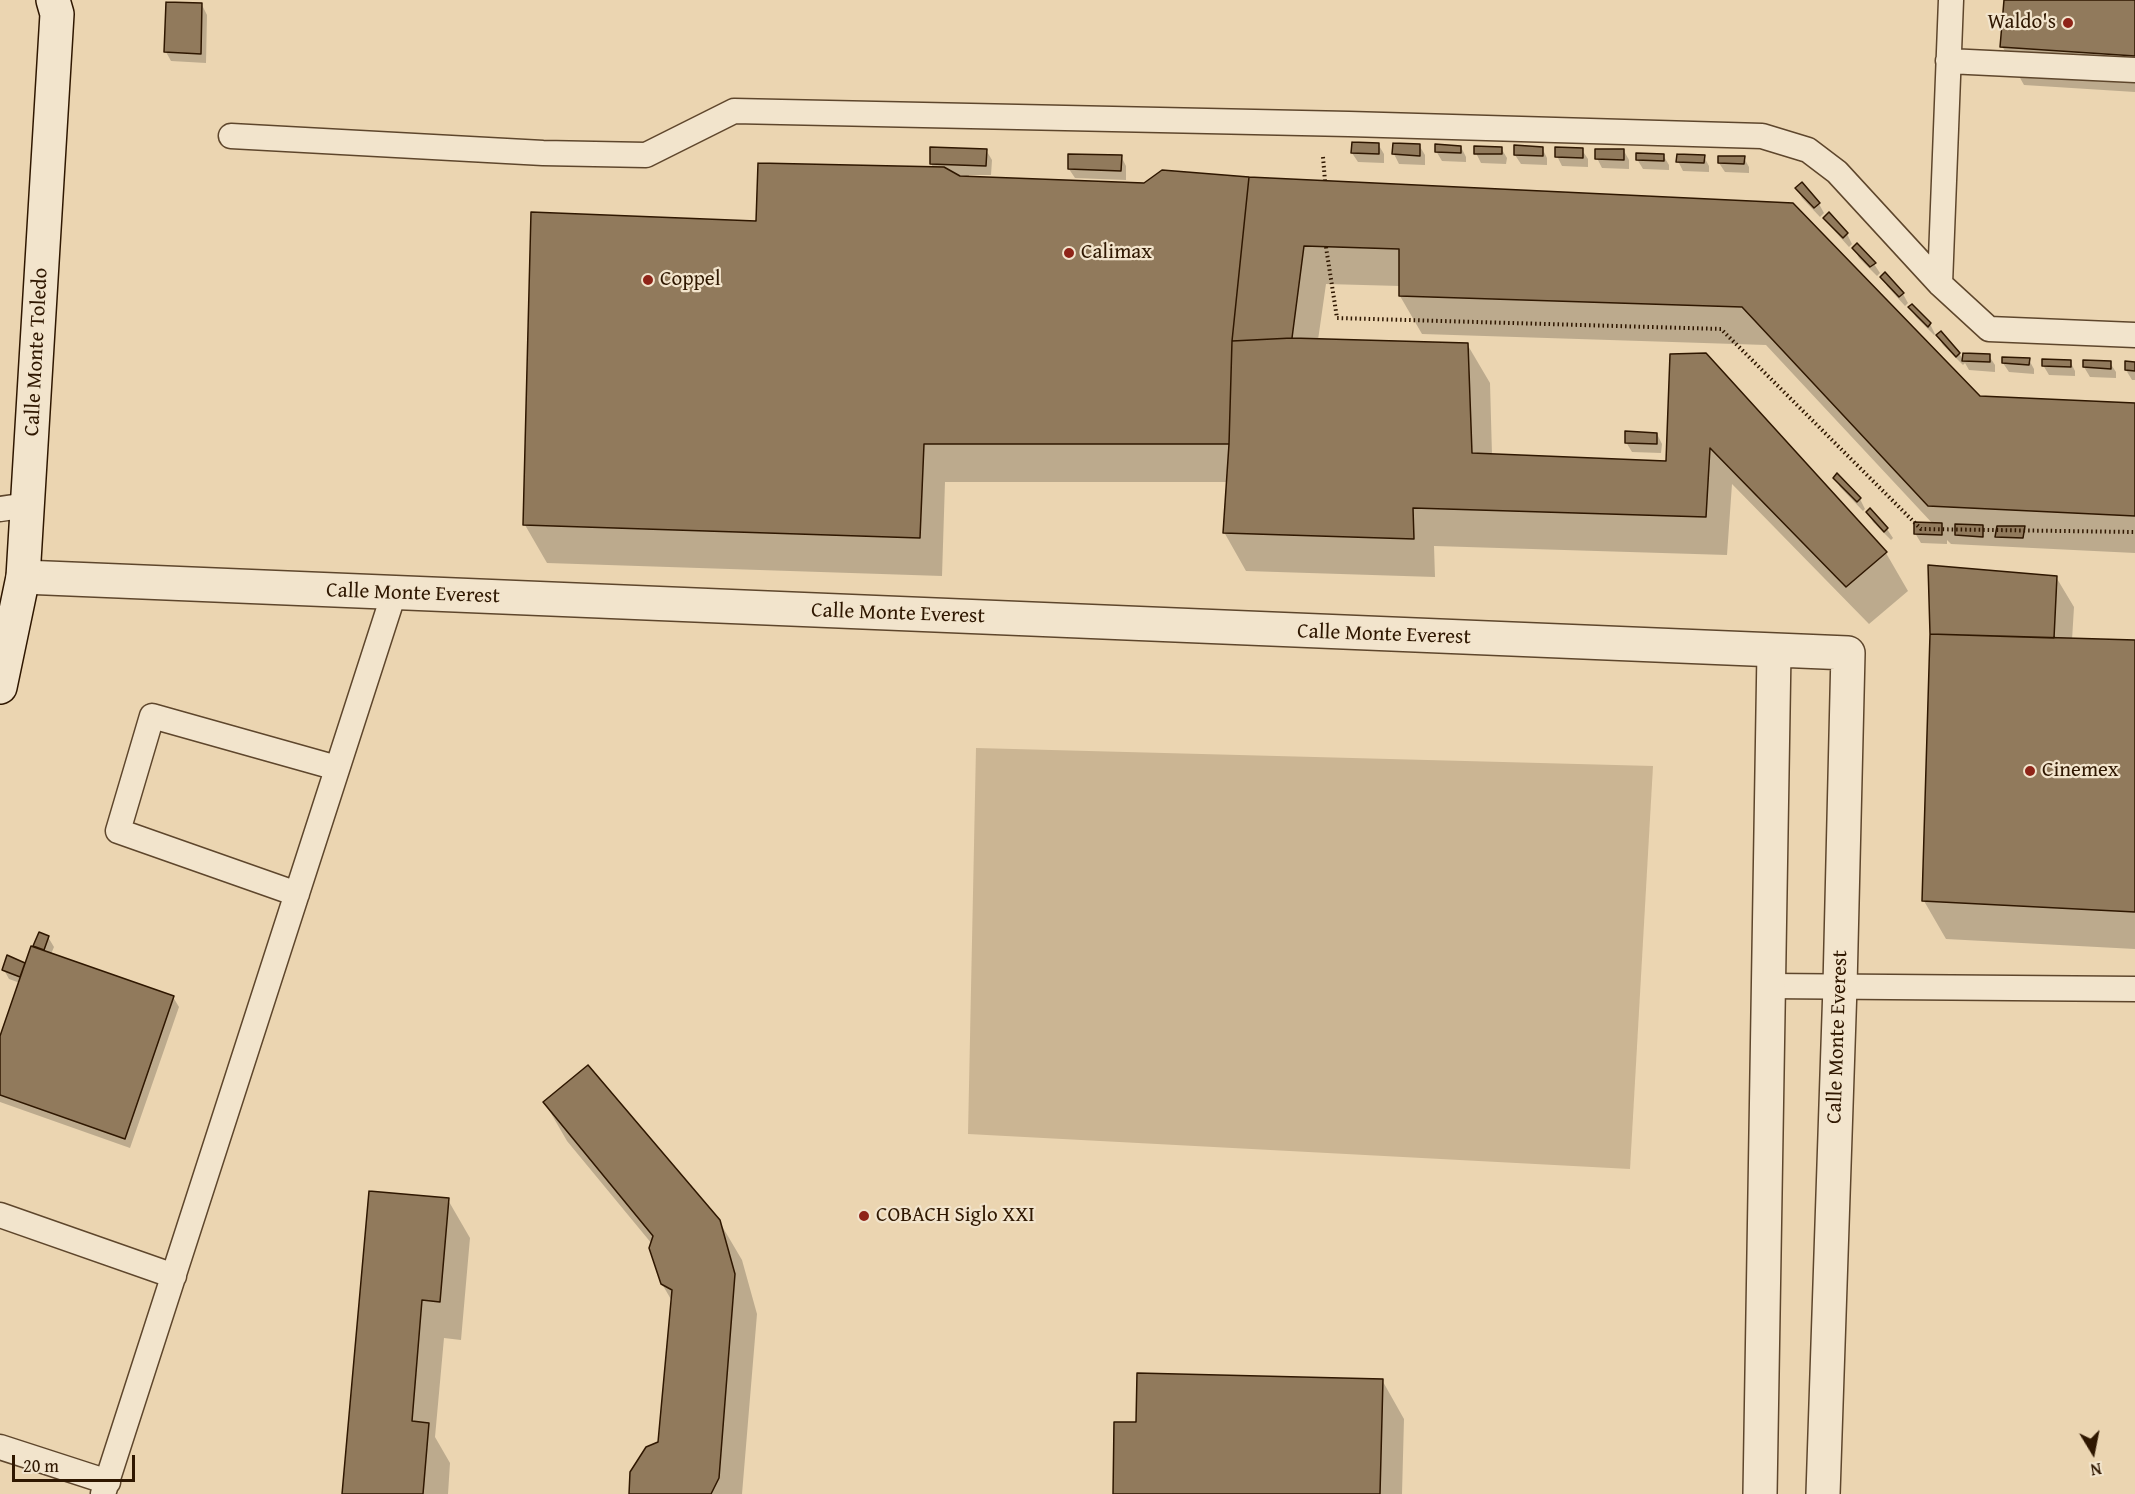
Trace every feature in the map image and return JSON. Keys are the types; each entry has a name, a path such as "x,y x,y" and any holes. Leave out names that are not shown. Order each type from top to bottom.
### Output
{"street":[{"name":"Calle Monte Toledo","path":"0,687 23,577 14,507 58,5"},
{"name":"Calle Monte Everest","path":"23,577 1848,653 1840,986 1823,1494"},
{"path":"1760,1494 1774,651"}],"lane":[{"path":"1940,284 1951,0"},
{"path":"1948,61 2135,70"},
{"path":"231,136 543,153 646,154 734,111 1340,123 1762,136 1808,150 1838,172 1940,284 1989,329 2135,335"},
{"path":"0,1447 106,1488 394,593"},
{"path":"297,894 118,831 152,716 337,768"},
{"path":"1768,986 2135,988"},
{"path":"0,1215 174,1276"}],"path":[{"path":"1326,247 1337,318 1721,329 1921,529 2135,532"}],"shaded area":[{"path":"976,748 1653,766 1630,1169 968,1134"}],"building":[{"name":"Waldo's","path":"2004,0 2135,0 2135,56 2000,47"},
{"path":"166,2 202,3 201,54 164,52"},
{"path":"1352,142 1379,143 1379,154 1351,153"},
{"path":"1393,143 1420,144 1420,156 1392,154"},
{"path":"1435,144 1461,146 1461,153 1435,152"},
{"path":"1514,145 1543,147 1543,156 1514,155"},
{"path":"1474,146 1502,147 1502,154 1474,154"},
{"path":"930,147 987,149 986,166 930,164"},
{"path":"1555,147 1583,148 1583,158 1555,157"},
{"path":"1595,149 1624,149 1624,160 1595,159"},
{"path":"1636,153 1664,154 1664,161 1636,160"},
{"path":"1068,154 1122,155 1121,171 1068,169"},
{"path":"1677,154 1705,155 1704,163 1676,162"},
{"path":"1718,156 1745,156 1744,164 1718,163"},
{"path":"758,163 944,167 960,176 1144,183 1162,170 1249,177 1232,341 1229,444 924,444 920,538 523,525 531,212 756,221"},
{"path":"1249,177 1793,203 1980,396 2135,403 2135,516 1928,506 1742,307 1399,296 1399,249 1304,246 1292,338 1232,341"},
{"path":"1802,182 1820,203 1814,208 1795,188"},
{"path":"1829,212 1848,233 1843,238 1823,218"},
{"path":"1857,243 1876,263 1870,267 1852,248"},
{"path":"1885,272 1904,293 1899,297 1880,277"},
{"path":"1912,304 1931,323 1928,327 1908,307"},
{"path":"1941,331 1960,353 1956,357 1936,335"},
{"path":"1292,338 1468,343 1472,453 1666,461 1670,354 1706,353 1887,552 1846,587 1710,448 1706,517 1413,508 1414,539 1223,533 1229,444 1232,341"},
{"path":"1963,353 1990,354 1990,362 1962,361"},
{"path":"2002,357 2030,358 2029,365 2002,363"},
{"path":"2042,359 2071,360 2071,367 2042,366"},
{"path":"2083,360 2111,361 2111,369 2083,367"},
{"path":"2125,361 2135,362 2135,371 2125,370"},
{"path":"1625,431 1657,433 1657,444 1625,443"},
{"path":"1837,473 1861,498 1857,502 1833,478"},
{"path":"1870,508 1888,528 1884,532 1866,512"},
{"path":"1914,522 1942,523 1942,535 1914,534"},
{"path":"1955,524 1983,525 1983,537 1955,535"},
{"path":"1997,526 2025,526 2023,538 1995,537"},
{"path":"1928,565 2057,576 2054,638 1930,634"},
{"name":"Cinemex","path":"1930,634 2135,640 2135,912 1922,901"},
{"path":"39,932 49,936 44,950 33,946"},
{"path":"31,946 174,996 125,1139 0,1095 0,1036"},
{"path":"7,955 25,963 20,977 2,970"},
{"path":"588,1065 720,1220 735,1274 719,1478 711,1494 629,1494 630,1472 646,1447 658,1442 672,1290 661,1284 649,1248 653,1236 543,1102"},
{"path":"369,1191 449,1198 440,1302 422,1300 412,1421 429,1423 423,1494 342,1494"},
{"path":"1137,1373 1383,1379 1380,1494 1113,1494 1114,1422 1136,1422"}],"place":[{"name":"Waldo's","path":"2068,23"},
{"name":"Calimax","path":"1069,253"},
{"name":"Coppel","path":"648,280"},
{"name":"Cinemex","path":"2030,771"},
{"name":"COBACH Siglo XXI","path":"864,1216"}]}
